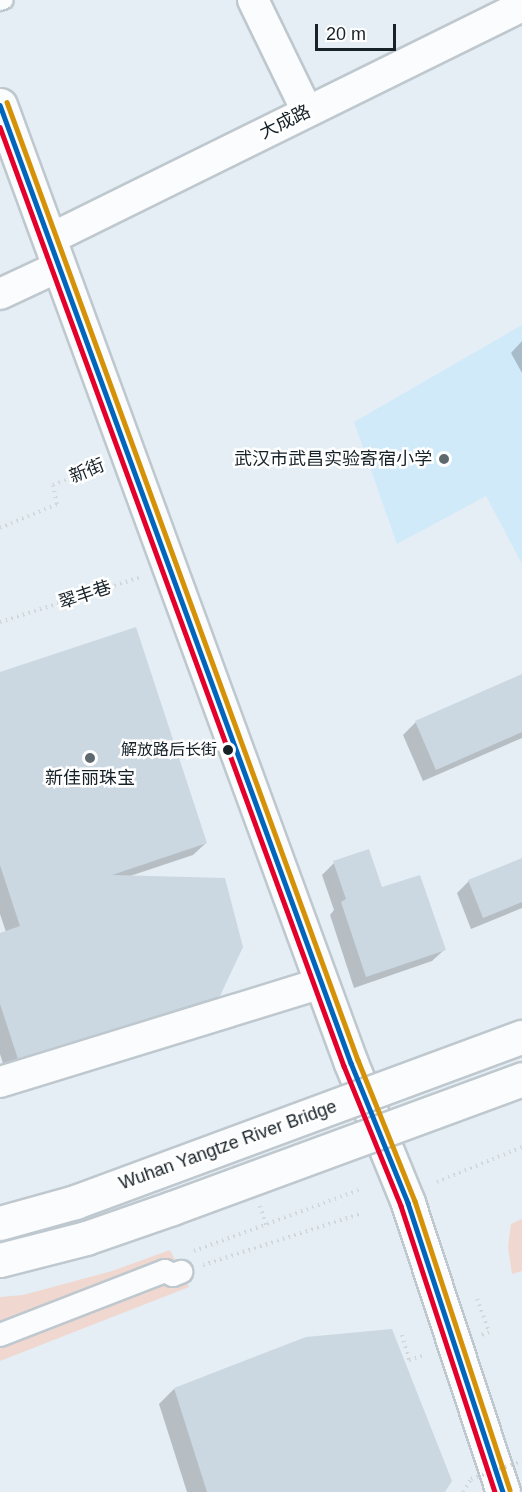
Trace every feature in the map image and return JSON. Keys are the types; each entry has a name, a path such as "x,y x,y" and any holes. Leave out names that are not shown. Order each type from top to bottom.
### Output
{"main road":[{"path":"0,105 322,984 408,1203 503,1492"},
{"name":"Wuhan Yangtze River Bridge","path":"0,1223 75,1202 522,1037"},
{"path":"0,1260 86,1238 522,1079"}],"street":[{"path":"253,0 306,111"},
{"name":"大成路","path":"0,294 55,253 306,111 522,6"},
{"path":"0,1082 322,984"},
{"path":"0,1335 173,1267"}],"lane":[{"path":"0,2 5,0"}],"path":[{"name":"新街","path":"0,528 57,504 53,485 129,454"},
{"name":"翠丰巷","path":"0,622 170,568"},
{"path":"437,1182 522,1147"},
{"path":"173,1267 362,1189"},
{"path":"173,1267 359,1214"},
{"path":"475,1338 489,1332 477,1299"},
{"path":"402,1335 409,1360 425,1355"},
{"path":"463,1492 471,1479 522,1461"}],"shaded area":[{"name":"武汉市武昌实验寄宿小学","path":"522,325 522,564 486,496 397,544 354,422"},
{"path":"522,1219 522,1271 512,1274 508,1247 511,1224"},
{"path":"170,1250 189,1287 0,1361 0,1297 23,1295 112,1271"}],"building":[{"path":"136,627 207,843 112,875 225,878 243,947 220,996 18,1059 0,1004 0,933 20,926 0,865 0,672"},
{"path":"522,674 522,732 436,770 415,721"},
{"path":"369,849 382,887 420,875 446,950 366,977 341,902 346,899 333,861"},
{"path":"522,858 522,902 483,918 468,880"},
{"path":"392,1329 452,1481 445,1492 207,1492 174,1388 306,1337"}],"transit line":[{"path":"7,102 358,1060 415,1201 510,1490"},
{"path":"0,105 351,1063 408,1203 503,1492"},
{"path":"0,127 344,1066 401,1206 495,1492"}],"place":[{"name":"武汉市武昌实验寄宿小学","path":"444,459"},
{"name":"解放路后长街","path":"228,750"},
{"name":"新佳丽珠宝","path":"90,758"}]}
